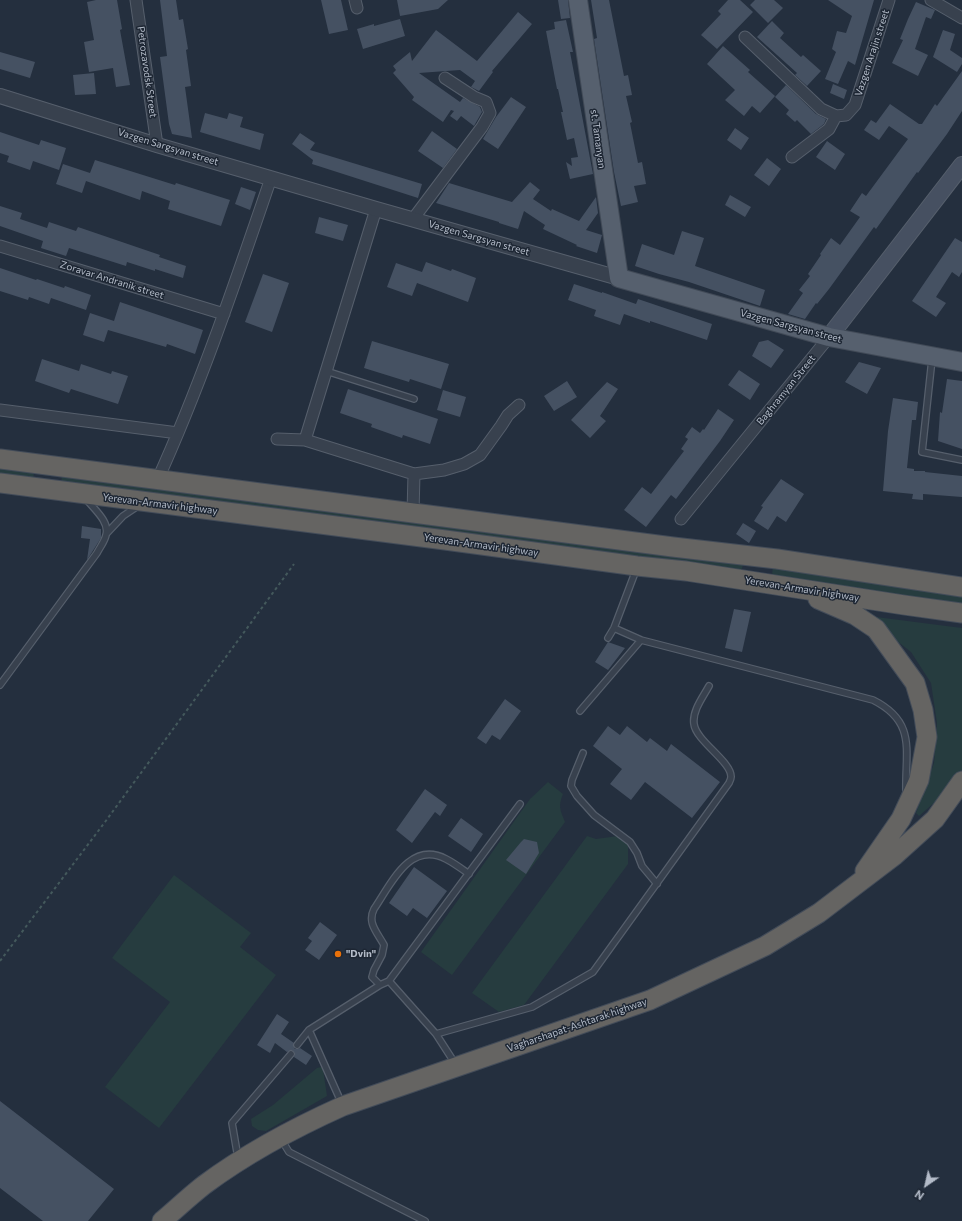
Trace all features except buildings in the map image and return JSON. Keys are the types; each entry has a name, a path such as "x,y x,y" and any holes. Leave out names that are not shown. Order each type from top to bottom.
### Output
{"highway":[{"path":"0,459 157,481 777,560 962,587"},
{"path":"46,489 49,466"},
{"name":"Yerevan-Armavir highway","path":"0,483 637,566 686,571 962,613"},
{"path":"777,560 762,566 760,578 762,581 767,584 815,598 855,615 876,629 915,683 923,710 926,737 919,780 901,819 854,887"},
{"name":"Vagharshapat-Ashtarak highway","path":"162,1221 203,1185 238,1161 308,1122 343,1106 650,1000 765,946 819,913 894,856 935,819 962,781"}],"main road":[{"name":"st. Tamanyan","path":"578,0 619,278"},
{"name":"Baghramyan Street","path":"829,337 962,165"},
{"name":"Vazgen Sargsyan street","path":"619,278 829,337 962,362"}],"street":[{"name":"Petrozavodsk Street","path":"136,0 157,144"},
{"name":"Vazgen Arajin street","path":"836,116 846,115 855,105 889,0"},
{"path":"931,0 962,18"},
{"path":"745,37 821,109 836,116 829,130 792,157"},
{"path":"413,220 482,127 490,113 486,102 474,97 444,78"},
{"name":"Vazgen Sargsyan street","path":"0,96 413,220 619,278"},
{"path":"157,481 178,433 224,314 271,178"},
{"path":"305,440 376,209"},
{"name":"Zoravar Andranik street","path":"0,246 224,314"},
{"name":"Baghramyan Street","path":"681,519 829,337"},
{"path":"277,439 305,440 414,474 451,468 464,464 480,455 508,414 519,406"},
{"path":"0,410 178,433"},
{"path":"413,513 414,474"}],"lane":[{"path":"932,357 922,452 962,460"},
{"path":"326,371 414,399"},
{"path":"81,493 103,520 107,533"},
{"path":"0,685 97,553 107,533 124,516 145,502"},
{"path":"608,638 614,628 637,566"},
{"path":"614,628 641,640 873,700 885,706 893,713 900,723 904,732 908,754 906,796 901,819"},
{"path":"580,711 641,640"},
{"path":"436,1034 532,1006 593,972 729,783 731,777 729,770 698,733 694,724 696,711 708,686"},
{"path":"583,752 571,786 577,796 594,815 630,842 637,853 642,866 657,884"},
{"path":"297,1045 309,1030 380,985 389,981 520,804"},
{"path":"380,985 372,977 382,955 384,945 373,925 371,916 374,909 404,864 414,857 430,854 445,858 469,874"},
{"path":"389,981 436,1034 457,1067"},
{"path":"309,1030 343,1106"},
{"path":"238,1161 232,1123 291,1054"},
{"path":"280,1137 289,1152 425,1221"}],"path":[{"path":"0,961 105,822 294,564"}],"green space":[{"path":"0,467 34,472 33,481 0,476"},
{"path":"62,475 744,562 741,571 61,484"},
{"path":"773,566 962,595 962,604 772,575"},
{"path":"876,617 962,628 962,773 951,788 919,816 916,813 934,763 937,723 931,683 911,652 883,630"},
{"path":"548,782 563,794 560,802 560,808 565,822 452,975 421,952 530,799"},
{"path":"587,836 596,839 618,836 628,843 628,864 524,1005 499,1012 472,993"},
{"path":"174,875 251,933 240,947 276,975 159,1128 105,1087 170,1002 112,958"},
{"path":"321,1067 323,1069 327,1096 266,1131 258,1130 252,1126 251,1119 273,1105 317,1068"}],"place":[{"name":"\"Dvin\"","path":"338,954"}]}
